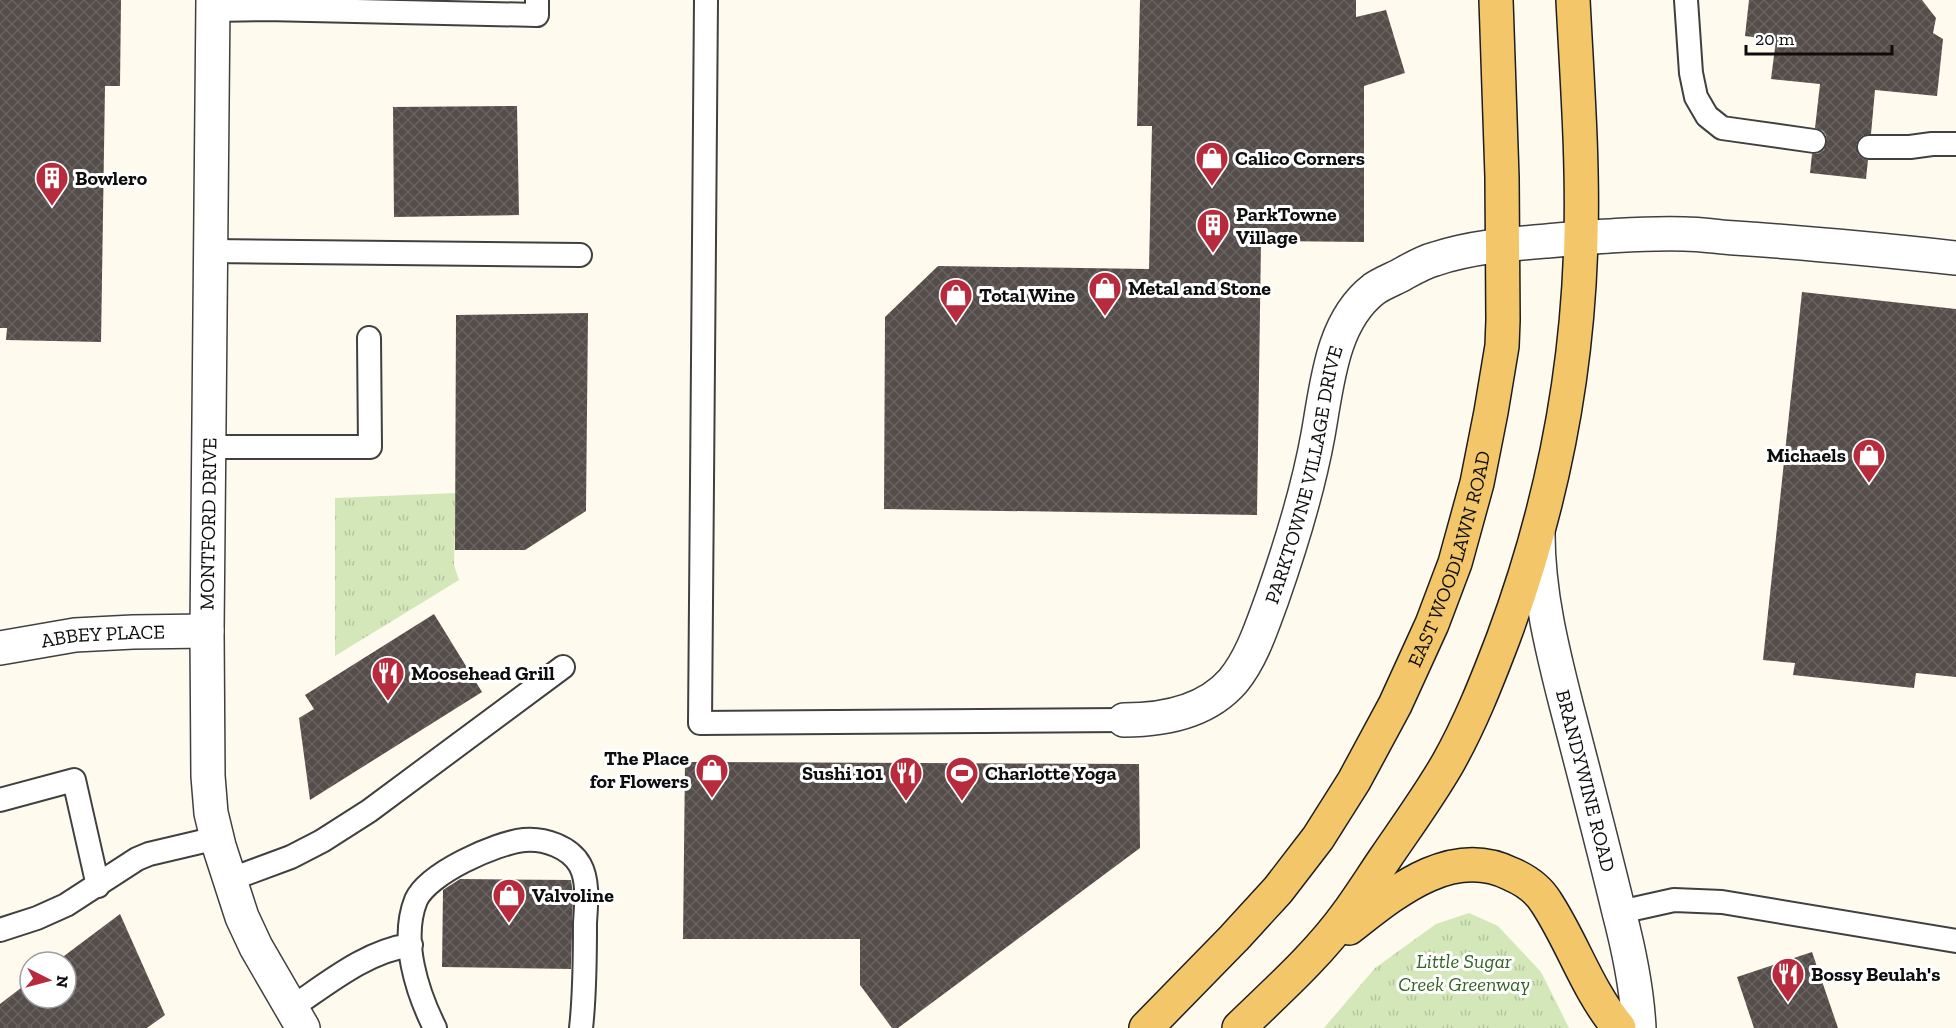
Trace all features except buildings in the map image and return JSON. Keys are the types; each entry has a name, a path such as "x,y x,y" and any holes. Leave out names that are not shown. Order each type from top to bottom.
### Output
{"main road":[{"name":"EAST WOODLAWN ROAD","path":"1146,1028 1242,930 1278,890 1318,838 1354,781 1395,705 1432,624 1455,563 1477,483 1502,346 1503,244 1496,0"},
{"path":"1308,961 1347,914 1417,813 1449,762 1496,658 1538,533 1557,456 1570,386 1581,238 1581,143 1573,0"},
{"path":"1239,1028 1308,961 1386,900 1413,882 1450,867 1468,864 1484,864 1503,870 1524,880 1539,892 1558,923 1604,1011 1619,1028"}],"street":[{"name":"MONTFORD DRIVE","path":"213,5 207,631 208,776 211,813 229,880 242,917 256,947 297,1018"},
{"name":"PARKTOWNE VILLAGE DRIVE","path":"1124,720 1168,716 1199,706 1232,682 1245,662 1263,623 1300,512 1338,343 1349,317 1362,300 1376,288 1433,259 1503,244 1622,235 1685,234 1813,243 1956,258"},
{"name":"BRANDYWINE ROAD","path":"1538,533 1538,564 1550,635 1620,912 1638,1002 1639,1028"},
{"name":"ABBEY PLACE","path":"0,648 75,635 207,631"}],"lane":[{"path":"213,5 537,15 537,0"},
{"path":"706,0 700,723 1124,720"},
{"path":"1686,0 1691,74 1696,97 1707,116 1722,128 1814,141"},
{"path":"1869,147 1956,144"},
{"path":"211,251 580,255"},
{"path":"209,447 370,447 369,338"},
{"path":"229,880 291,857 322,841 369,811 563,667"},
{"path":"0,800 74,780 98,886"},
{"path":"0,930 37,918 66,905 137,859 149,854 218,838"},
{"path":"435,1028 418,985 411,945 412,912 417,898 429,883 456,865 512,842 528,839 557,845 567,850 581,866 586,890 585,982 581,1028"},
{"path":"1620,912 1674,900 1722,902 1956,941"},
{"path":"297,1018 359,964 391,949 411,945"}],"green space":[{"path":"456,493 454,565 459,580 335,656 335,498"},
{"name":"Little Sugar Creek Greenway","path":"1469,913 1498,926 1541,972 1569,1028 1324,1028 1375,968 1436,924"}],"place":[{"name":"Calico Corners","path":"1212,187"},
{"name":"Bowlero","path":"52,207"},
{"name":"ParkTowne Village","path":"1213,254"},
{"name":"Metal and Stone","path":"1105,317"},
{"name":"Total Wine","path":"956,324"},
{"name":"Michaels","path":"1869,484"},
{"name":"Moosehead Grill","path":"388,702"},
{"name":"The Place for Flowers","path":"712,799"},
{"name":"Sushi 101","path":"906,802"},
{"name":"Charlotte Yoga","path":"962,802"},
{"name":"Valvoline","path":"509,924"},
{"name":"Bossy Beulah's","path":"1788,1003"}]}
